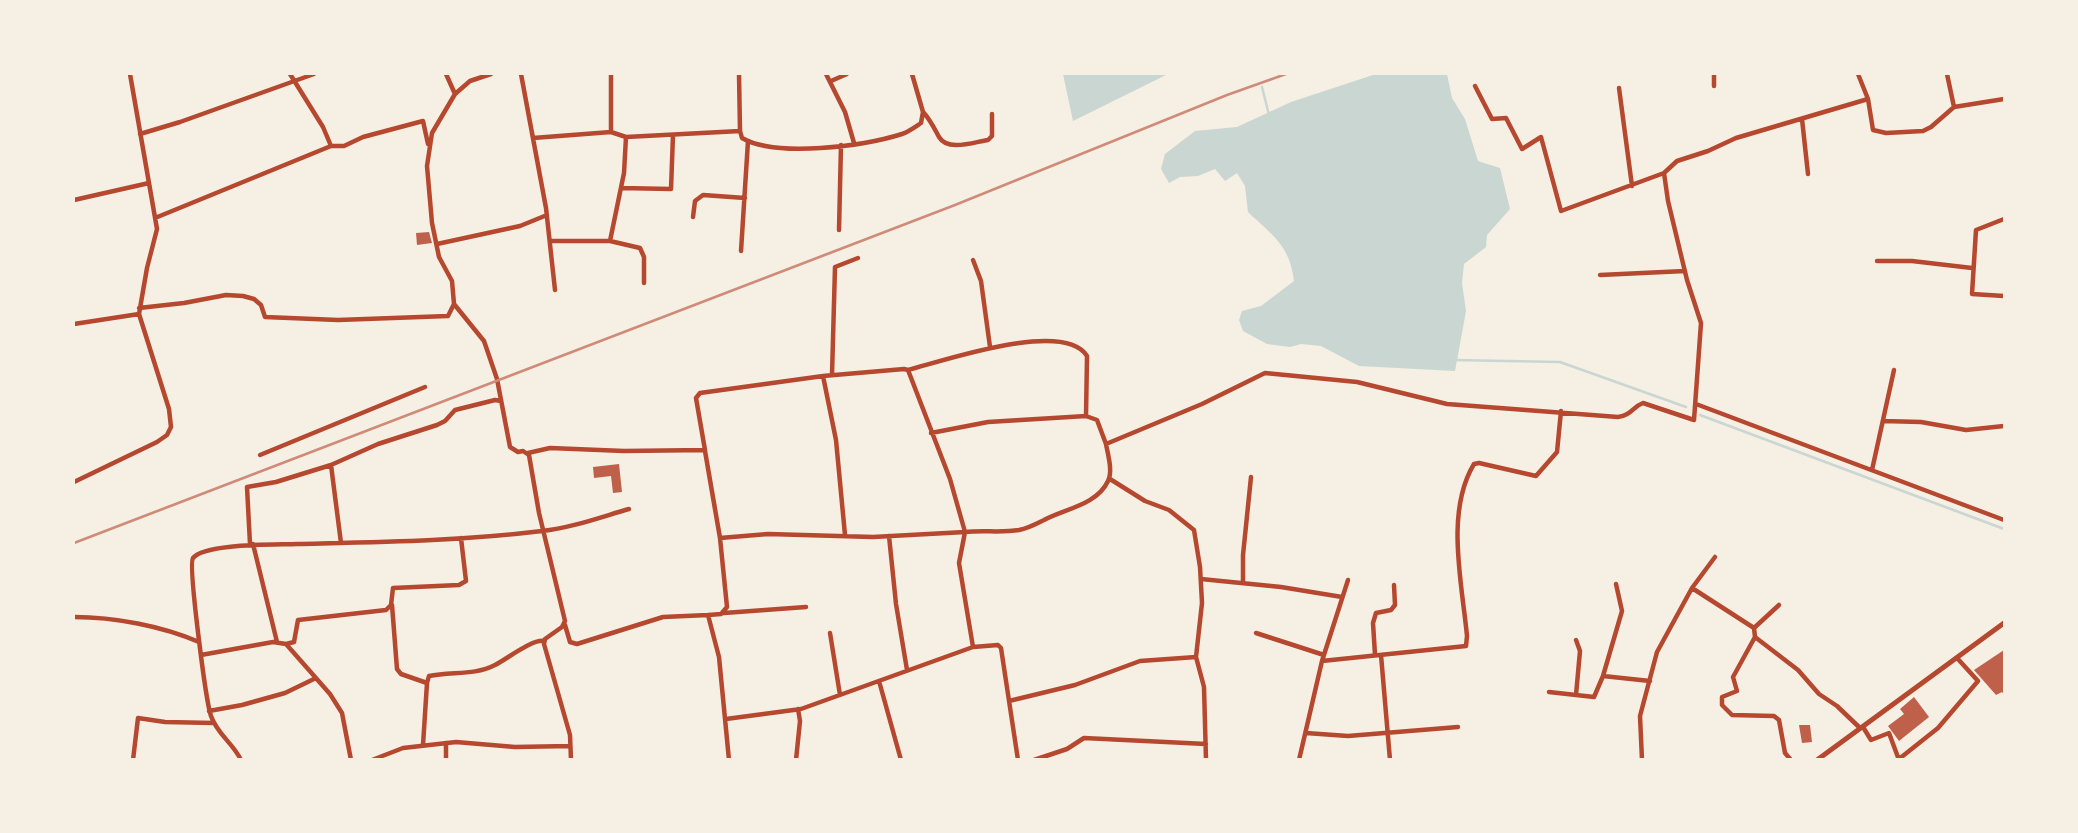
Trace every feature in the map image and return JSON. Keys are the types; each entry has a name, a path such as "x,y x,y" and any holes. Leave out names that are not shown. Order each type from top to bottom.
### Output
{"main road":[{"path":"1817,760 2004,623"}],"street":[{"path":"74,482 158,442 171,427 166,399 139,314 157,229 130,74"},
{"path":"289,74 323,127 331,146"},
{"path":"139,134 313,74"},
{"path":"446,74 455,94"},
{"path":"139,308 226,295 254,299 261,305 265,317 269,318 338,320 448,316 454,304 452,281 439,257 428,176 432,133 455,94 470,81 491,74"},
{"path":"521,74 547,215 555,290"},
{"path":"611,74 611,132"},
{"path":"739,74 740,131 748,141 770,148 828,148 903,134 920,124 923,112"},
{"path":"826,74 845,112 854,144"},
{"path":"831,81 847,74"},
{"path":"912,74 923,112 933,123 941,140 951,145 988,140 992,136 992,114"},
{"path":"1714,74 1714,86"},
{"path":"1858,74 1868,99 1873,130 1886,134 1923,131 1954,107 2004,99"},
{"path":"1947,74 1954,107"},
{"path":"1475,86 1492,118 1506,118 1522,149 1541,137 1561,211 1664,173 1678,161 1736,138 1868,99"},
{"path":"1619,88 1632,186"},
{"path":"1802,119 1808,174"},
{"path":"155,218 331,146 344,146 363,137 423,121 429,152"},
{"path":"533,138 611,132 626,137 740,131"},
{"path":"621,188 671,189 673,135"},
{"path":"610,241 621,188 626,137"},
{"path":"741,251 748,141"},
{"path":"839,230 841,145"},
{"path":"1106,444 1202,404 1265,373 1357,382 1447,404 1618,417 1630,414 1643,403 1694,420 1701,323 1685,271 1664,173"},
{"path":"74,200 149,183"},
{"path":"693,216 695,201 703,195 745,198"},
{"path":"437,244 520,226 547,215"},
{"path":"2004,219 1976,230 1972,268 1972,294 2004,296"},
{"path":"551,242 610,241 640,248 644,257 643,283"},
{"path":"832,374 835,267 858,258"},
{"path":"973,260 981,281 990,347"},
{"path":"1877,261 1912,261 1972,268"},
{"path":"1600,275 1685,271"},
{"path":"454,304 484,341 497,379 510,447 518,452 528,453 550,448 705,450"},
{"path":"74,324 139,314"},
{"path":"723,613 727,607 720,538 696,398 701,393 832,374 908,370 990,347 1026,342 1063,342 1078,345 1087,356 1086,416"},
{"path":"908,370 950,480 965,532 959,563 973,646"},
{"path":"1872,470 1894,370"},
{"path":"823,376 836,440 845,535"},
{"path":"260,455 425,387"},
{"path":"277,642 252,544 247,486 276,482 331,466 378,444 437,425 455,410 495,400 501,401"},
{"path":"1696,404 2004,520"},
{"path":"1255,633 1323,658 1466,646 1457,519 1469,473 1474,464 1479,463 1536,476 1558,452 1561,411"},
{"path":"720,538 768,534 889,536 987,529 1010,531 1030,527 1084,503 1110,479 1106,444 1097,420 1086,416 988,422 931,433"},
{"path":"1883,421 1921,422 1966,430 2004,426"},
{"path":"528,453 570,642 577,644 663,617 806,607"},
{"path":"331,466 341,543"},
{"path":"1243,583 1243,555 1251,477"},
{"path":"1110,479 1145,501 1169,510 1194,530 1202,603 1196,657 1204,687 1206,760"},
{"path":"241,760 226,742 209,711 191,562 194,558 201,554 252,544 461,538 544,531 629,509"},
{"path":"889,536 896,604 907,670"},
{"path":"201,655 277,642 294,642 298,620 386,610 391,605 393,588 459,584 466,581 461,538"},
{"path":"1642,760 1638,728 1657,653 1692,589 1715,557"},
{"path":"1201,579 1281,587 1342,597"},
{"path":"1299,760 1323,658 1348,580"},
{"path":"1549,692 1594,697 1622,611 1616,584"},
{"path":"1390,760 1387,714 1373,623 1376,613 1391,610 1395,605 1394,585"},
{"path":"1692,589 1754,628"},
{"path":"391,599 397,669 401,674 426,683"},
{"path":"1754,628 1779,605"},
{"path":"708,615 719,657 729,760"},
{"path":"74,617 108,618 200,642"},
{"path":"423,745 426,683 429,676 482,671 536,640 544,641 565,625"},
{"path":"1754,628 1755,637 1733,677 1737,691 1722,697 1722,705 1732,715 1774,716 1779,720 1785,753 1791,760"},
{"path":"830,633 840,695"},
{"path":"1755,637 1798,670 1819,694 1837,706 1871,740 1889,733 1899,759 1938,729 1978,681 1957,658"},
{"path":"1576,640 1580,651 1576,695"},
{"path":"544,641 570,735 570,760"},
{"path":"286,644 342,713 351,760"},
{"path":"726,719 798,709 973,646 998,645 1001,648 1018,760"},
{"path":"1009,701 1075,685 1140,661 1196,657"},
{"path":"1603,676 1650,681"},
{"path":"209,711 285,693 316,678"},
{"path":"879,681 901,760"},
{"path":"796,760 800,722 798,709"},
{"path":"133,760 138,718 165,722 214,723"},
{"path":"1306,733 1348,736 1458,727"},
{"path":"1034,760 1067,748 1084,738 1206,744"},
{"path":"372,760 403,748 446,743 515,747 570,746"},
{"path":"446,743 446,760"}],"shaded area":[{"path":"1063,74 1168,74 1073,121"},
{"path":"1376,74 1447,74 1452,98 1465,119 1478,161 1500,168 1510,209 1487,235 1486,247 1464,264 1462,283 1466,311 1455,371 1359,366 1321,346 1301,344 1290,347 1267,344 1243,331 1239,320 1242,311 1261,306 1294,281 1284,249 1248,212 1245,186 1237,173 1225,181 1215,169 1198,176 1180,177 1169,183 1161,169 1165,154 1195,131 1237,127 1291,102"}],"building":[{"path":"429,232 432,243 417,245 416,233"},
{"path":"619,464 622,492 613,493 611,476 594,478 593,467"},
{"path":"2004,650 2004,695 2002,692 1996,695 1974,670"},
{"path":"1914,697 1929,717 1899,741 1888,726 1904,714 1900,709"},
{"path":"1799,725 1810,725 1812,742 1802,743"}],"waterway":[{"path":"1262,87 1269,115"},
{"path":"1454,360 1560,362 1686,407"},
{"path":"1700,415 2004,529"}],"railway":[{"path":"74,543 955,205 1227,95 1286,74"}]}
